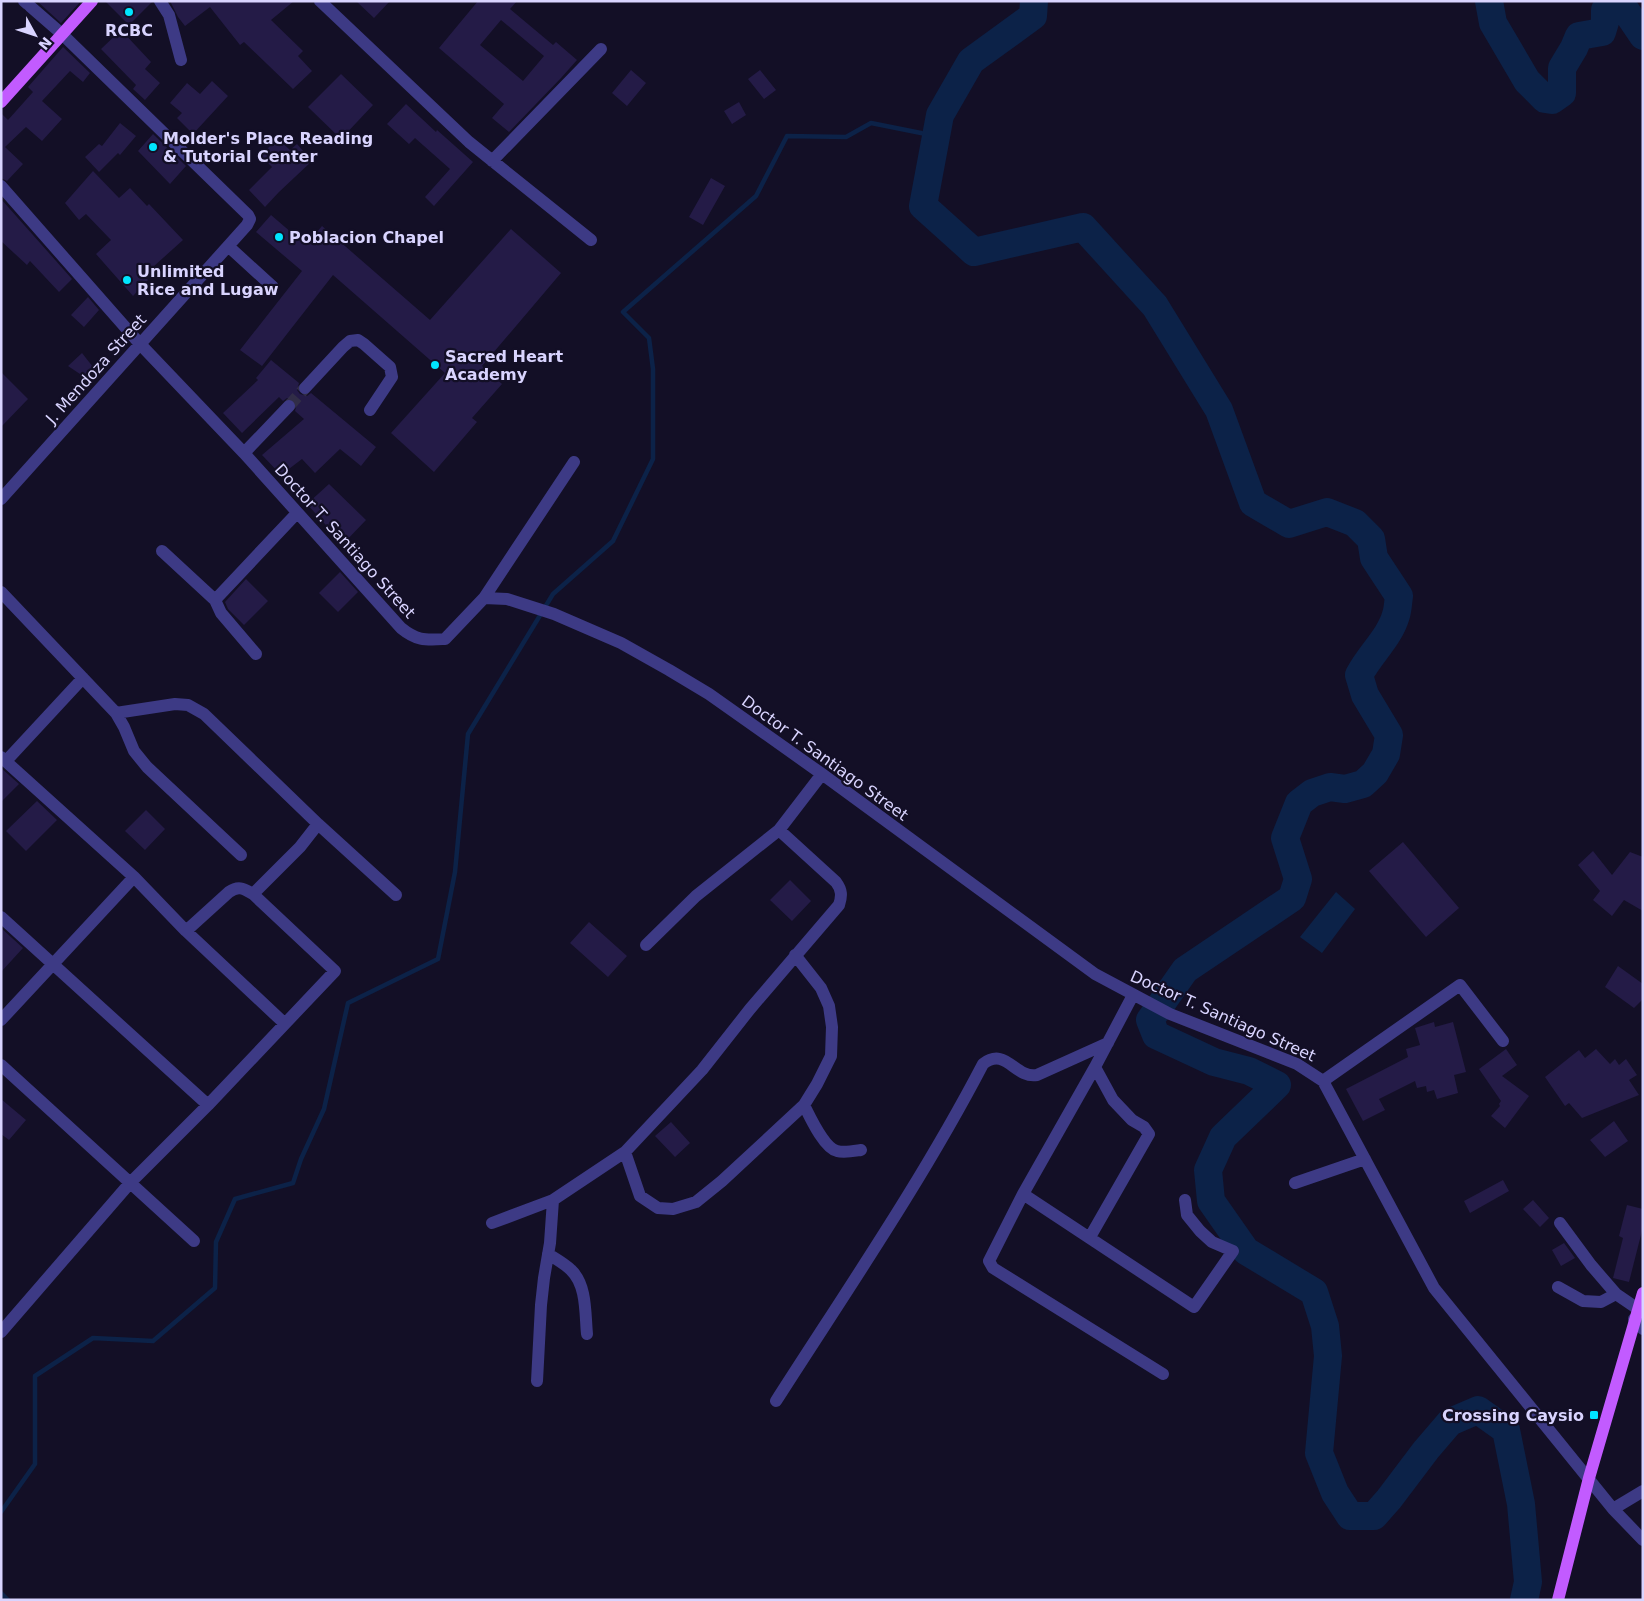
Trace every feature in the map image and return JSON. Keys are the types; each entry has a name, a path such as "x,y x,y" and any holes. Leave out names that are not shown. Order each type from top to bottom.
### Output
{"main road":[{"path":"1,102 92,1"},
{"path":"1558,1600 1589,1478 1638,1319 1643,1293"}],"street":[{"path":"24,1 62,34"},
{"path":"160,1 169,15 181,60"},
{"path":"320,1 469,142 591,240"},
{"name":"J. Mendoza Street","path":"1,499 248,225 250,219 62,34"},
{"path":"492,161 601,49"},
{"name":"Doctor T. Santiago Street","path":"1,186 140,344 244,453 401,628 411,636 422,640 445,639 484,598 507,599 537,608 621,643 709,694 822,774 1095,974 1170,1014 1297,1064 1323,1081 1434,1288 1613,1509 1643,1540"},
{"path":"228,246 273,287"},
{"path":"305,388 343,347 350,341 358,340 390,367 392,377 370,410"},
{"path":"244,453 288,406"},
{"path":"484,598 574,462"},
{"path":"215,600 297,513"},
{"path":"162,551 215,600 220,613 256,654"},
{"path":"1,592 116,713 134,750 147,767 242,855"},
{"path":"83,678 4,759 134,877 186,931 284,1023"},
{"path":"116,713 175,704 188,705 204,714 318,824 396,895"},
{"path":"646,945 696,896 779,830 822,774"},
{"path":"253,894 300,847 318,824"},
{"path":"492,1223 553,1200 625,1152 702,1070 795,955 839,905 842,897 836,882 779,830"},
{"path":"1,1020 134,877"},
{"path":"1,1332 130,1183 208,1105 335,971 253,894 241,887 235,888 186,931"},
{"path":"1,917 208,1105"},
{"path":"625,1152 640,1196 658,1208 673,1209 696,1202 722,1181 804,1106 831,1056 832,1027 829,1006 821,988 795,955"},
{"path":"1323,1081 1460,985 1503,1041"},
{"path":"1135,996 1023,1194 989,1261 993,1268 1163,1374"},
{"path":"776,1400 923,1172 956,1116 983,1064 996,1057 1006,1061 1023,1073 1032,1076 1108,1043"},
{"path":"1,1065 194,1241"},
{"path":"1090,1237 1149,1134 1144,1127 1132,1120 1112,1100 1095,1067"},
{"path":"804,1106 820,1134 831,1148 836,1151 861,1150"},
{"path":"1295,1183 1365,1159"},
{"path":"1023,1194 1194,1307 1233,1251 1212,1242 1200,1230 1187,1215 1184,1200"},
{"path":"537,1381 541,1305 553,1200"},
{"path":"1560,1223 1591,1265 1638,1319"},
{"path":"548,1254 571,1270 579,1279 582,1289 587,1334"},
{"path":"1558,1287 1583,1301 1601,1302 1616,1294"},
{"path":"1613,1509 1643,1491"}],"water":[{"path":"1336,892 1355,909 1322,953 1300,937"}],"building":[{"path":"37,1 81,1 61,23"},
{"name":"RCBC","path":"105,1 152,1 152,2 129,25"},
{"path":"170,1 294,1 271,20 303,51 298,56 312,71 293,89 244,42 240,45 210,7 185,26"},
{"path":"356,1 390,1 374,18"},
{"path":"478,1 517,1 510,9 553,45 556,42 577,60 509,132 492,118 504,104 439,48","holes":["501,20 544,56 523,81 480,45"]},
{"path":"121,30 151,62 145,69 160,83 145,100 133,89 136,85 101,49"},
{"path":"63,47 90,73 83,82 70,71 42,101 62,119 42,141 26,127 5,147 23,164 7,181 1,178 1,113 8,120 33,92 28,87"},
{"path":"631,70 646,83 627,106 612,93"},
{"path":"760,70 776,90 764,99 748,79"},
{"path":"341,74 373,105 341,139 308,107"},
{"path":"212,81 228,96 193,134 177,118 182,113 170,103 187,83 200,94"},
{"path":"739,102 746,115 732,124 724,111"},
{"path":"406,104 436,132 437,130 473,162 434,206 425,197 450,169 415,138 409,144 387,124"},
{"path":"120,123 136,136 120,155 118,153 99,172 85,157 99,144 102,146"},
{"path":"153,134 186,166 170,184 138,151"},
{"path":"277,138 290,150 297,144 312,161 265,207 249,190 272,167 261,156"},
{"path":"93,171 119,198 130,188 147,206 149,204 183,240 143,276 148,280 133,296 96,254 111,240 86,214 79,220 65,203"},
{"path":"711,178 725,186 703,225 689,217"},
{"path":"1,199 72,279 59,292 30,261 27,265 1,241"},
{"path":"271,215 306,245 322,226 430,320 511,229 561,273 482,366 502,384 472,418 477,422 434,472 391,433 445,373 333,275 262,366 240,350 302,271 256,232"},
{"path":"88,297 99,310 84,327 71,315"},
{"path":"82,353 93,367 83,376 68,366"},
{"path":"271,360 299,383 297,390 300,394 307,396 311,393 376,447 361,466 340,449 315,473 302,459 281,475 262,455 304,419 295,411 297,403 291,398 283,401 279,397 242,433 223,413 258,380 256,378"},
{"path":"1,372 28,399 1,427"},
{"path":"329,484 366,520 343,544 307,504"},
{"path":"340,572 358,592 338,612 319,593"},
{"path":"246,579 268,601 244,625 228,609 225,602"},
{"path":"1,768 19,784 1,802"},
{"path":"37,801 57,820 26,851 6,831"},
{"path":"146,810 165,829 145,850 125,831"},
{"path":"1403,842 1459,908 1426,937 1369,871"},
{"path":"1593,851 1612,875 1630,852 1643,857 1643,911 1624,900 1612,916 1593,900 1600,891 1578,865"},
{"path":"790,880 811,901 792,921 770,900"},
{"path":"589,922 627,956 608,977 570,943"},
{"path":"1,928 23,948 1,972"},
{"path":"1618,966 1643,984 1643,999 1634,1008 1605,987"},
{"path":"1434,1022 1435,1027 1453,1022 1466,1072 1454,1075 1458,1093 1437,1099 1434,1090 1427,1092 1426,1086 1417,1088 1415,1081 1379,1099 1385,1110 1363,1121 1346,1089 1408,1057 1406,1049 1420,1045 1415,1028"},
{"path":"1506,1049 1517,1065 1502,1076 1529,1096 1505,1128 1491,1116 1500,1106 1501,1101 1479,1069"},
{"path":"1596,1049 1610,1064 1615,1059 1619,1065 1626,1059 1637,1075 1629,1080 1639,1095 1582,1118 1569,1103 1565,1106 1545,1077 1579,1050 1585,1058"},
{"path":"1,1099 26,1120 9,1140 1,1134"},
{"path":"1614,1121 1628,1141 1605,1157 1590,1140"},
{"path":"671,1122 690,1143 675,1157 655,1136"},
{"path":"1503,1180 1509,1191 1470,1213 1464,1201"},
{"path":"1533,1200 1549,1218 1540,1227 1523,1209"},
{"path":"1627,1205 1643,1209 1643,1227 1629,1282 1613,1278 1623,1238 1619,1236"},
{"path":"1564,1243 1575,1258 1561,1266 1552,1250"}],"waterway":[{"path":"1034,1 1033,16 971,61 940,115 923,206 974,252 1083,227 1155,306 1219,410 1253,503 1289,524 1327,512 1355,523 1371,539 1374,558 1399,596 1397,613 1389,631 1359,675 1365,695 1389,735 1386,754 1375,773 1363,784 1345,789 1330,787 1312,793 1299,803 1285,838 1298,879 1292,898 1185,970 1150,1020 1156,1035 1214,1062 1249,1071 1277,1085 1223,1137 1208,1170 1211,1201 1246,1251 1314,1292 1325,1326 1328,1356 1319,1453 1335,1493 1350,1516 1374,1516 1450,1422 1478,1410 1506,1430 1521,1504 1528,1582 1524,1600"},
{"path":"1489,1 1493,23 1527,81 1545,99 1552,100 1562,93 1562,68 1579,36 1602,32 1605,22 1605,10 1613,1 1622,5 1643,36"},
{"path":"1,1512 35,1464 35,1376 93,1338 153,1341 215,1288 216,1242 235,1199 293,1183 301,1159 324,1109 348,1003 438,959 455,872 468,734 553,594 613,541 653,459 653,369 649,338 623,312 756,196 787,136 846,137 871,123 936,136"},
{"path":"1,1593 8,1600"}],"tunnel":[{"path":"289,406 305,388"}],"place":[{"name":"RCBC","path":"129,12"},
{"name":"Molder's Place Reading & Tutorial Center","path":"153,147"},
{"name":"Poblacion Chapel","path":"279,237"},
{"name":"Unlimited Rice and Lugaw","path":"127,280"},
{"name":"Sacred Heart Academy","path":"435,365"},
{"name":"Crossing Caysio","path":"1594,1415"}]}
